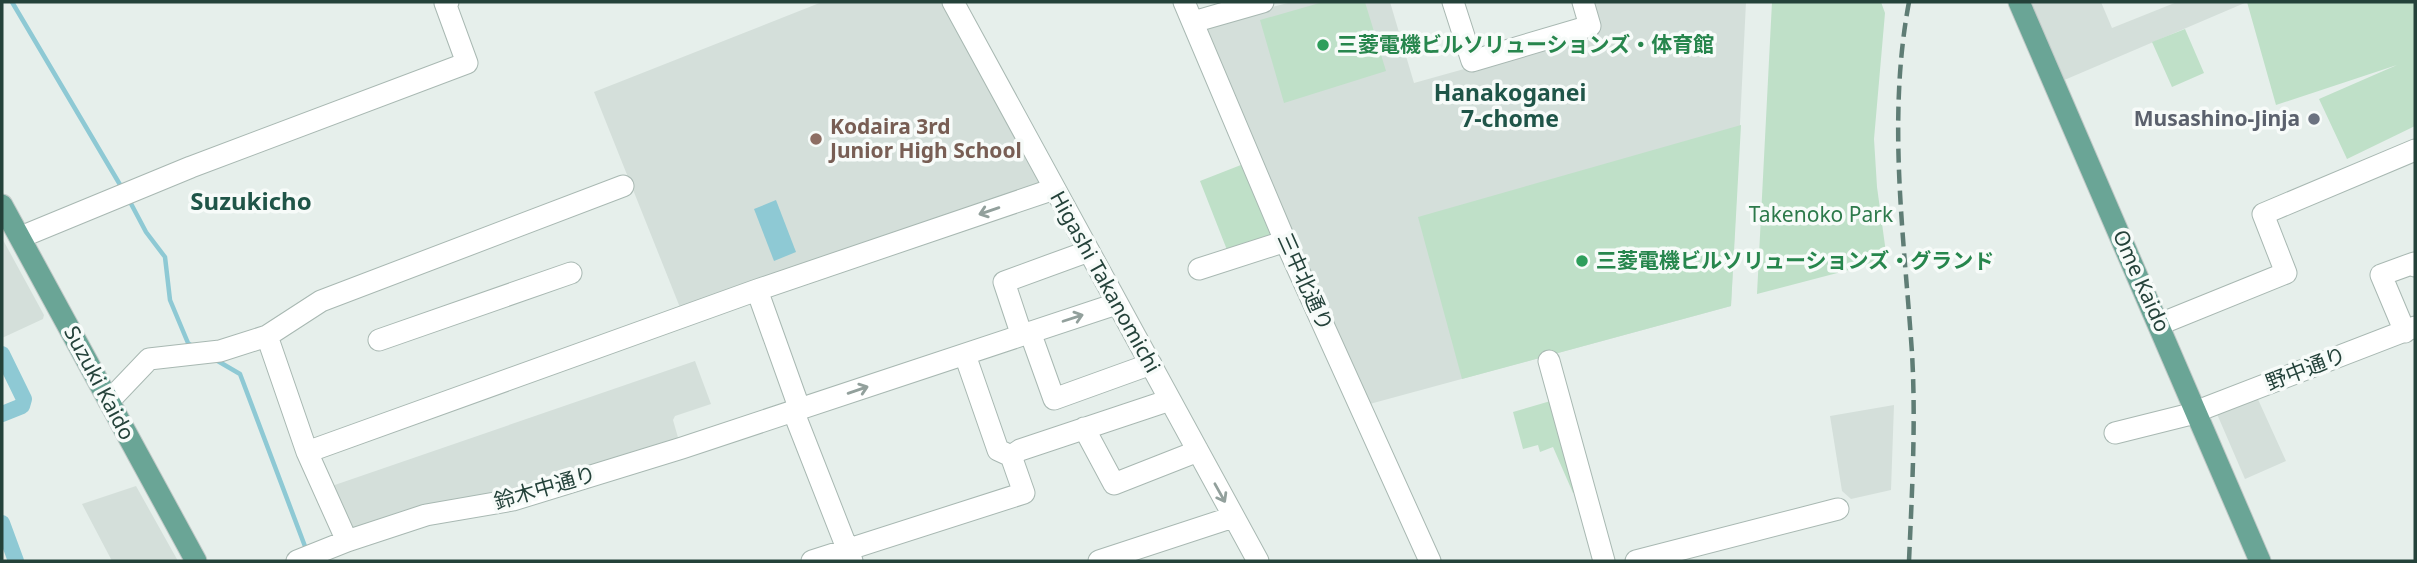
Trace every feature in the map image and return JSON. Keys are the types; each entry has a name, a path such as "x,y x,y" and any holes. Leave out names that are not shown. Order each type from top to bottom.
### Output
{"main road":[{"name":"Ome Kaido","path":"2019,2 2260,561"},
{"name":"Suzuki Kaido","path":"3,210 21,237 195,561"}],"street":[{"path":"21,237 191,167 467,63 445,3 449,2"},
{"name":"Higashi Takanomichi","path":"953,2 1258,561"},
{"name":"三中北通り","path":"1184,2 1286,241 1430,561"},
{"path":"1193,22 1263,2"},
{"path":"1453,2 1472,61 1590,26 1583,2"},
{"path":"2160,324 2286,273 2263,214 2415,150"},
{"path":"109,401 149,359 218,351 267,336 321,301 623,186"},
{"path":"307,452 757,290 1054,189"},
{"path":"1199,269 1286,241"},
{"path":"1089,251 1003,282 1054,399 1151,364"},
{"path":"2410,330 2381,275 2414,263 2415,266"},
{"path":"379,340 570,273"},
{"path":"757,290 797,411 850,556"},
{"name":"鈴木中通り","path":"306,558 347,541 426,515 513,500 797,411 1116,304"},
{"name":"野中通り","path":"2115,433 2197,411 2410,330"},
{"path":"267,336 307,452 347,541"},
{"path":"965,355 998,450 1011,456 1084,428 1170,400"},
{"path":"1549,361 1604,561"},
{"path":"1084,428 1114,484 1198,452"},
{"path":"812,561 850,556 1024,493 1011,456"},
{"path":"1636,561 1838,509"},
{"path":"1099,561 1233,517"}],"shaded area":[{"name":"Kodaira 3rd Junior High School","path":"822,2 945,2 1044,183 685,320 594,92"},
{"path":"1292,2 1390,2 1414,83 1590,34 1580,2 1746,2 1731,306 1366,405 1194,26"},
{"path":"2028,2 2101,2 2112,28 2177,2 2247,2 2062,81"},
{"path":"2,238 44,315 43,319 2,338"},
{"path":"695,361 711,404 675,416 673,420 679,441 509,493 426,507 348,529 326,488"},
{"path":"2256,395 2286,461 2245,479 2217,414"},
{"path":"1894,405 1891,490 1851,499 1842,491 1830,416"},
{"path":"136,486 178,561 112,561 82,504"}],"green space":[{"name":"三菱電機ビルソリューションズ・体育館","path":"1323,2 1365,2 1386,71 1284,103 1260,20"},
{"name":"Takenoko Park","path":"1772,2 1881,2 1885,13 1874,139 1877,187 1887,260 1757,294"},
{"path":"2247,2 2415,2 2415,126 2347,159 2319,99 2397,65 2276,105"},
{"path":"2185,29 2204,73 2172,87 2152,42"},
{"name":"三菱電機ビルソリューションズ・グランド","path":"1741,125 1731,306 1462,379 1418,217"},
{"path":"1246,163 1277,240 1229,255 1200,181"},
{"path":"1554,400 1580,490 1573,493 1553,447 1540,452 1538,445 1523,449 1513,412"}],"water":[{"path":"776,200 796,252 774,261 754,209"}],"waterway":[{"path":"12,2 122,188"},
{"path":"128,198 146,232 165,257 170,300 188,343 194,347"},
{"path":"2,354 24,399 22,406 2,414"},
{"path":"216,360 240,374 306,549"},
{"path":"2,523 16,561"}],"railway":[{"path":"1909,2 1902,46 1898,133 1913,379 1909,561"}],"place":[{"name":"三菱電機ビルソリューションズ・体育館","path":"1323,45"},
{"name":"Musashino-Jinja","path":"2314,119"},
{"name":"Kodaira 3rd Junior High School","path":"816,139"},
{"name":"三菱電機ビルソリューションズ・グランド","path":"1582,261"}],"district":[{"name":"Hanakoganei 7-chome","path":"1510,106"},
{"name":"Suzukicho","path":"251,202"}]}
